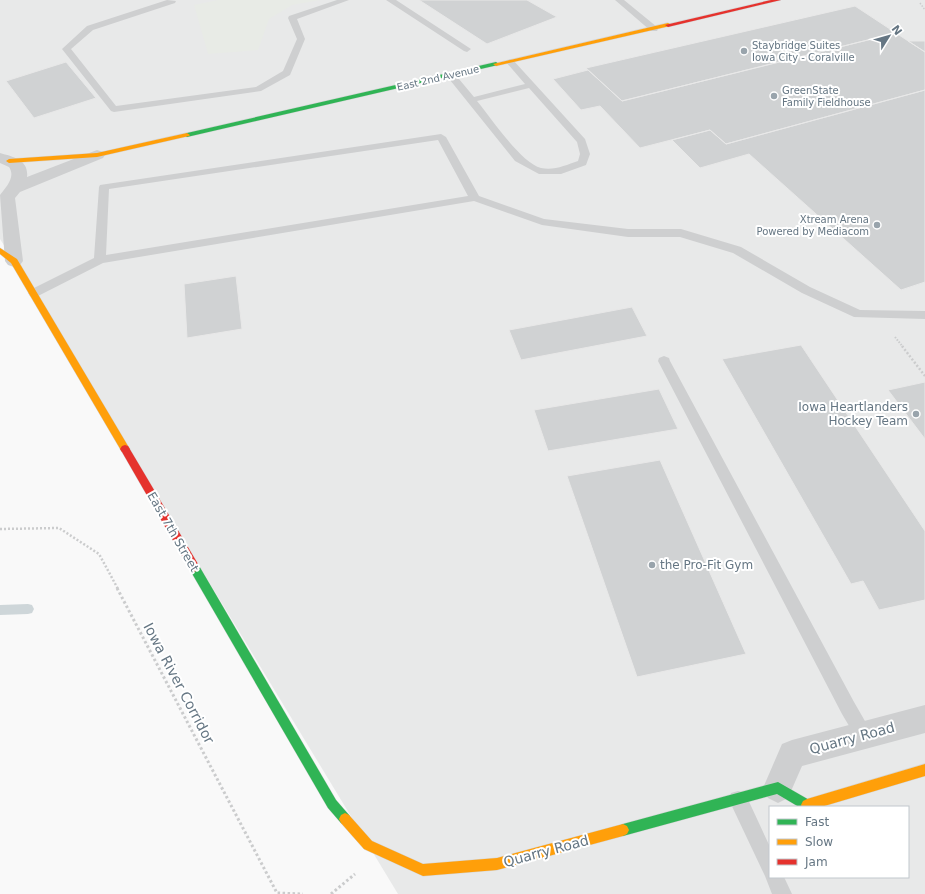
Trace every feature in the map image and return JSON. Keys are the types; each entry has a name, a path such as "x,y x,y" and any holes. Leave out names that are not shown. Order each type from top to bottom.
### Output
{"street":[{"name":"East 2nd Avenue","path":"4,159 97,154 510,62 778,0"},
{"name":"East 2nd Avenue","path":"7,195 97,154"},
{"name":"East 7th Street","path":"4,159 13,163 19,170 20,178 7,195 14,260"},
{"name":"East 7th Street","path":"0,250 14,260 34,293 332,804"},
{"name":"Quarry Road","path":"332,804 368,845 423,870 497,864 778,788 792,754 925,719"},
{"path":"778,788 808,805 925,770"}],"lane":[{"path":"174,0 90,28 66,49 114,109 258,89 287,73 301,40 292,18 345,0"},
{"path":"390,0 467,49"},
{"path":"619,0 654,29"},
{"path":"451,75 519,159 539,171 561,170 582,163 585,154 582,141 510,62"},
{"path":"472,100 531,85"},
{"path":"100,260 104,187 441,137 475,198"},
{"path":"34,293 100,260 475,198 542,222 628,233 681,232 737,250 806,290 858,314 925,315"},
{"path":"664,361 848,708 864,735"},
{"path":"738,800 769,866"},
{"path":"774,878 782,894"}],"path":[{"path":"920,3 925,10"},
{"path":"879,314 925,376"},
{"name":"Iowa River Corridor","path":"0,529 59,528 99,554 277,893 303,894"}],"shaded area":[{"path":"0,0 925,0 925,894 398,894 0,239"},
{"path":"218,0 320,0 292,5 269,19 258,50 208,54 194,5"}],"building":[{"path":"419,0 527,0 557,17 487,44"},
{"name":"Staybridge Suites Iowa City - Coralville","path":"855,6 896,33 622,101 586,68"},
{"name":"GreenState Family Fieldhouse","path":"896,33 925,52 925,90 726,144 710,130 640,148 600,106 581,110 553,79 588,70 622,101"},
{"path":"908,41 925,41 925,52"},
{"path":"66,62 96,98 34,118 6,81"},
{"name":"Xtream Arena Powered by Mediacom","path":"925,90 925,282 901,290 749,154 700,168 672,140 710,130 726,144"},
{"path":"236,276 242,329 187,338 184,284"},
{"path":"632,307 647,336 521,360 509,330"},
{"path":"801,345 925,531 925,600 879,610 863,581 851,584 722,359"},
{"name":"Iowa Heartlanders Hockey Team","path":"925,382 925,439 888,390"},
{"path":"659,389 678,429 548,451 534,410"},
{"name":"the Pro-Fit Gym","path":"660,460 746,654 637,677 567,476"}],"waterway":[{"path":"0,610 28,609"}],"traffic: fast":[{"path":"187,135 496,64"},
{"path":"194,567 332,804 345,819"},
{"path":"623,830 778,788 807,805"}],"traffic: slow":[{"path":"496,64 668,25"},
{"path":"9,161 97,155 187,135"},
{"path":"0,250 14,261 125,449"},
{"path":"807,805 925,770"},
{"path":"345,819 368,845 423,870 497,864 623,830"}],"traffic: jam":[{"path":"668,25 778,0"},
{"path":"125,449 194,567"}],"place":[{"name":"Staybridge Suites Iowa City - Coralville","path":"744,51"},
{"name":"GreenState Family Fieldhouse","path":"774,96"},
{"name":"Xtream Arena Powered by Mediacom","path":"877,225"},
{"name":"Iowa Heartlanders Hockey Team","path":"916,414"},
{"name":"the Pro-Fit Gym","path":"652,565"}]}
